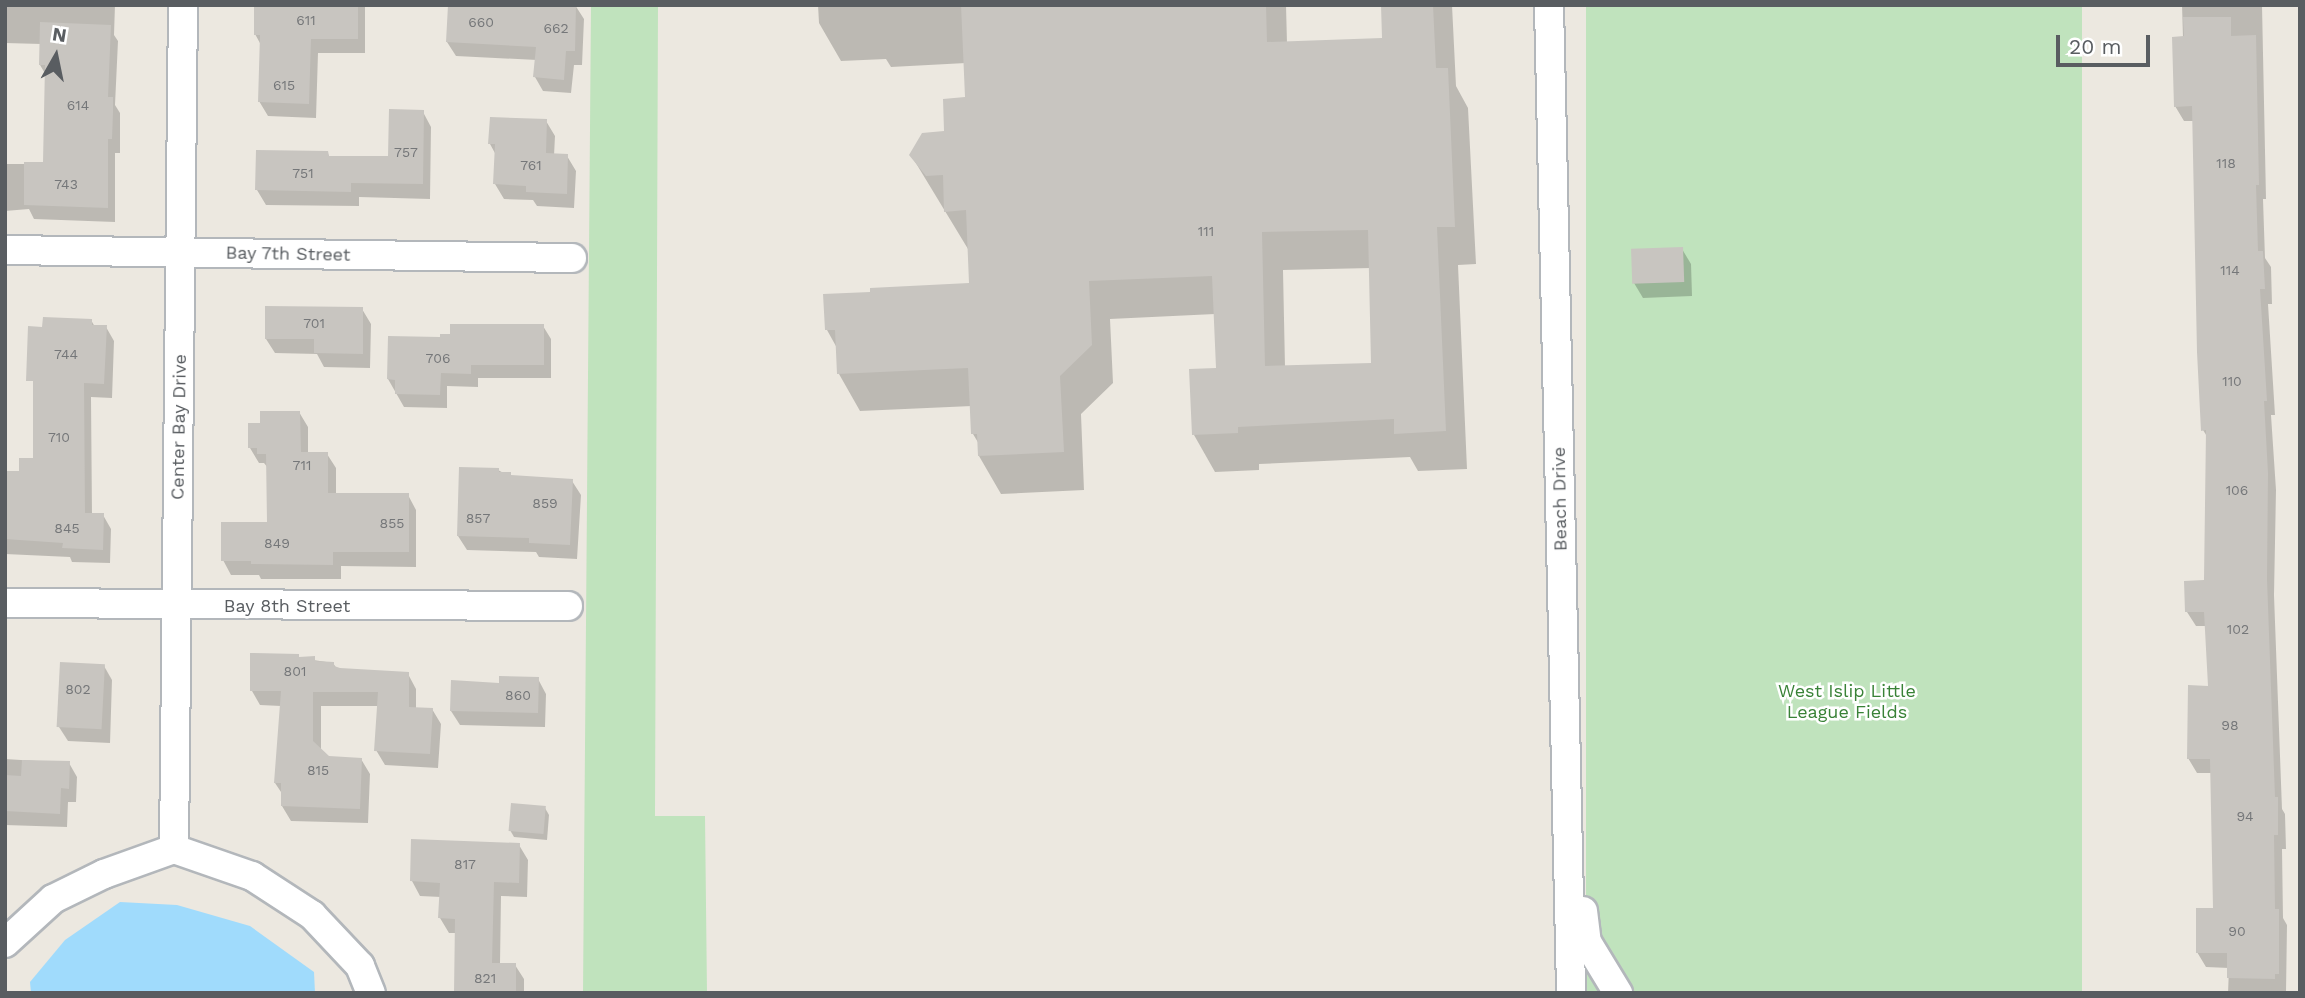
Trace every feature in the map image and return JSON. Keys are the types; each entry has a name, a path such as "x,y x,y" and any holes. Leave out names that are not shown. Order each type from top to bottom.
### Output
{"street":[{"name":"Center Bay Drive","path":"174,849 183,5"},
{"name":"Beach Drive","path":"1549,5 1571,993"},
{"name":"Bay 7th Street","path":"5,250 572,258"},
{"name":"Bay 8th Street","path":"5,603 568,606"},
{"path":"1569,819 1587,942 1618,993"},
{"path":"5,943 53,899 104,874 174,849 252,876 312,915 360,966 371,993"}],"green space":[{"path":"591,5 658,5 655,816 705,816 707,993 583,993"},
{"name":"West Islip Little League Fields","path":"1586,5 2082,5 2082,993 1586,993"}],"water":[{"path":"120,902 177,905 250,926 314,972 315,993 31,993 30,982 65,940"}],"building":[{"path":"254,5 358,5 358,39 311,39 309,104 258,102 260,35 254,35"},
{"path":"448,5 576,5 575,51 566,51 564,80 533,77 536,47 446,42"},
{"path":"961,5 1266,5 1267,42 1382,38 1381,5 1433,5 1436,68 1448,68 1455,227 1437,227 1446,431 1394,434 1394,419 1238,427 1238,433 1192,435 1189,369 1216,368 1212,276 1089,281 1092,345 1060,376 1064,452 978,456 977,434 971,434 968,368 837,374 835,330 825,330 823,294 870,292 870,288 969,283 966,210 944,212 943,175 926,176 909,155 922,133 944,131 943,99 965,97","holes":["1368,230 1371,363 1265,366 1262,232"]},
{"path":"2183,17 2231,17 2231,36 2256,35 2258,251 2263,251 2265,289 2260,289 2267,401 2264,401 2268,473 2267,579 2275,797 2278,797 2278,835 2274,835 2275,909 2279,909 2279,974 2275,974 2275,979 2227,978 2227,953 2196,953 2196,908 2213,908 2210,759 2187,759 2188,685 2208,686 2204,612 2185,612 2184,581 2204,580 2206,430 2201,431 2197,352 2192,106 2174,107 2172,37 2184,36"},
{"path":"40,22 111,25 108,97 113,97 113,112 112,139 108,139 108,208 24,205 24,162 43,162 45,65 39,65"},
{"path":"389,109 424,110 423,184 351,183 351,192 255,190 256,150 328,151 329,156 388,156"},
{"path":"490,117 547,119 546,153 568,154 567,194 526,192 526,186 493,184 495,144 488,144"},
{"path":"1683,247 1684,282 1632,284 1631,249"},
{"path":"265,306 363,307 363,354 314,353 314,339 265,339"},
{"path":"43,317 92,319 92,325 107,325 104,384 84,383 85,513 104,513 103,550 62,548 63,543 5,539 5,471 19,471 19,458 33,458 33,381 26,381 28,326 42,327"},
{"path":"450,324 544,324 544,365 471,365 471,374 441,373 440,395 395,394 395,380 387,379 388,336 440,337 440,334 450,334"},
{"path":"260,411 300,411 301,452 328,452 328,493 409,493 409,552 333,552 333,565 221,561 221,522 267,522 266,454 257,454 257,448 248,448 248,423 260,423"},
{"path":"459,467 499,468 499,472 511,472 511,475 573,479 570,545 529,543 529,538 457,536"},
{"path":"250,653 299,654 299,657 315,656 315,661 334,662 334,666 340,668 409,672 409,707 433,708 430,754 374,751 378,692 313,692 313,741 329,756 362,758 360,809 281,806 281,783 274,783 281,691 250,691"},
{"path":"60,662 105,664 102,729 57,727"},
{"path":"499,676 539,677 538,713 450,711 451,680 499,683"},
{"path":"22,760 70,761 69,789 61,788 60,814 5,811 5,775 21,776"},
{"path":"511,803 546,806 543,834 509,831"},
{"path":"411,839 520,843 519,883 494,882 492,963 516,963 516,993 454,993 455,919 438,918 440,883 410,881"}]}
